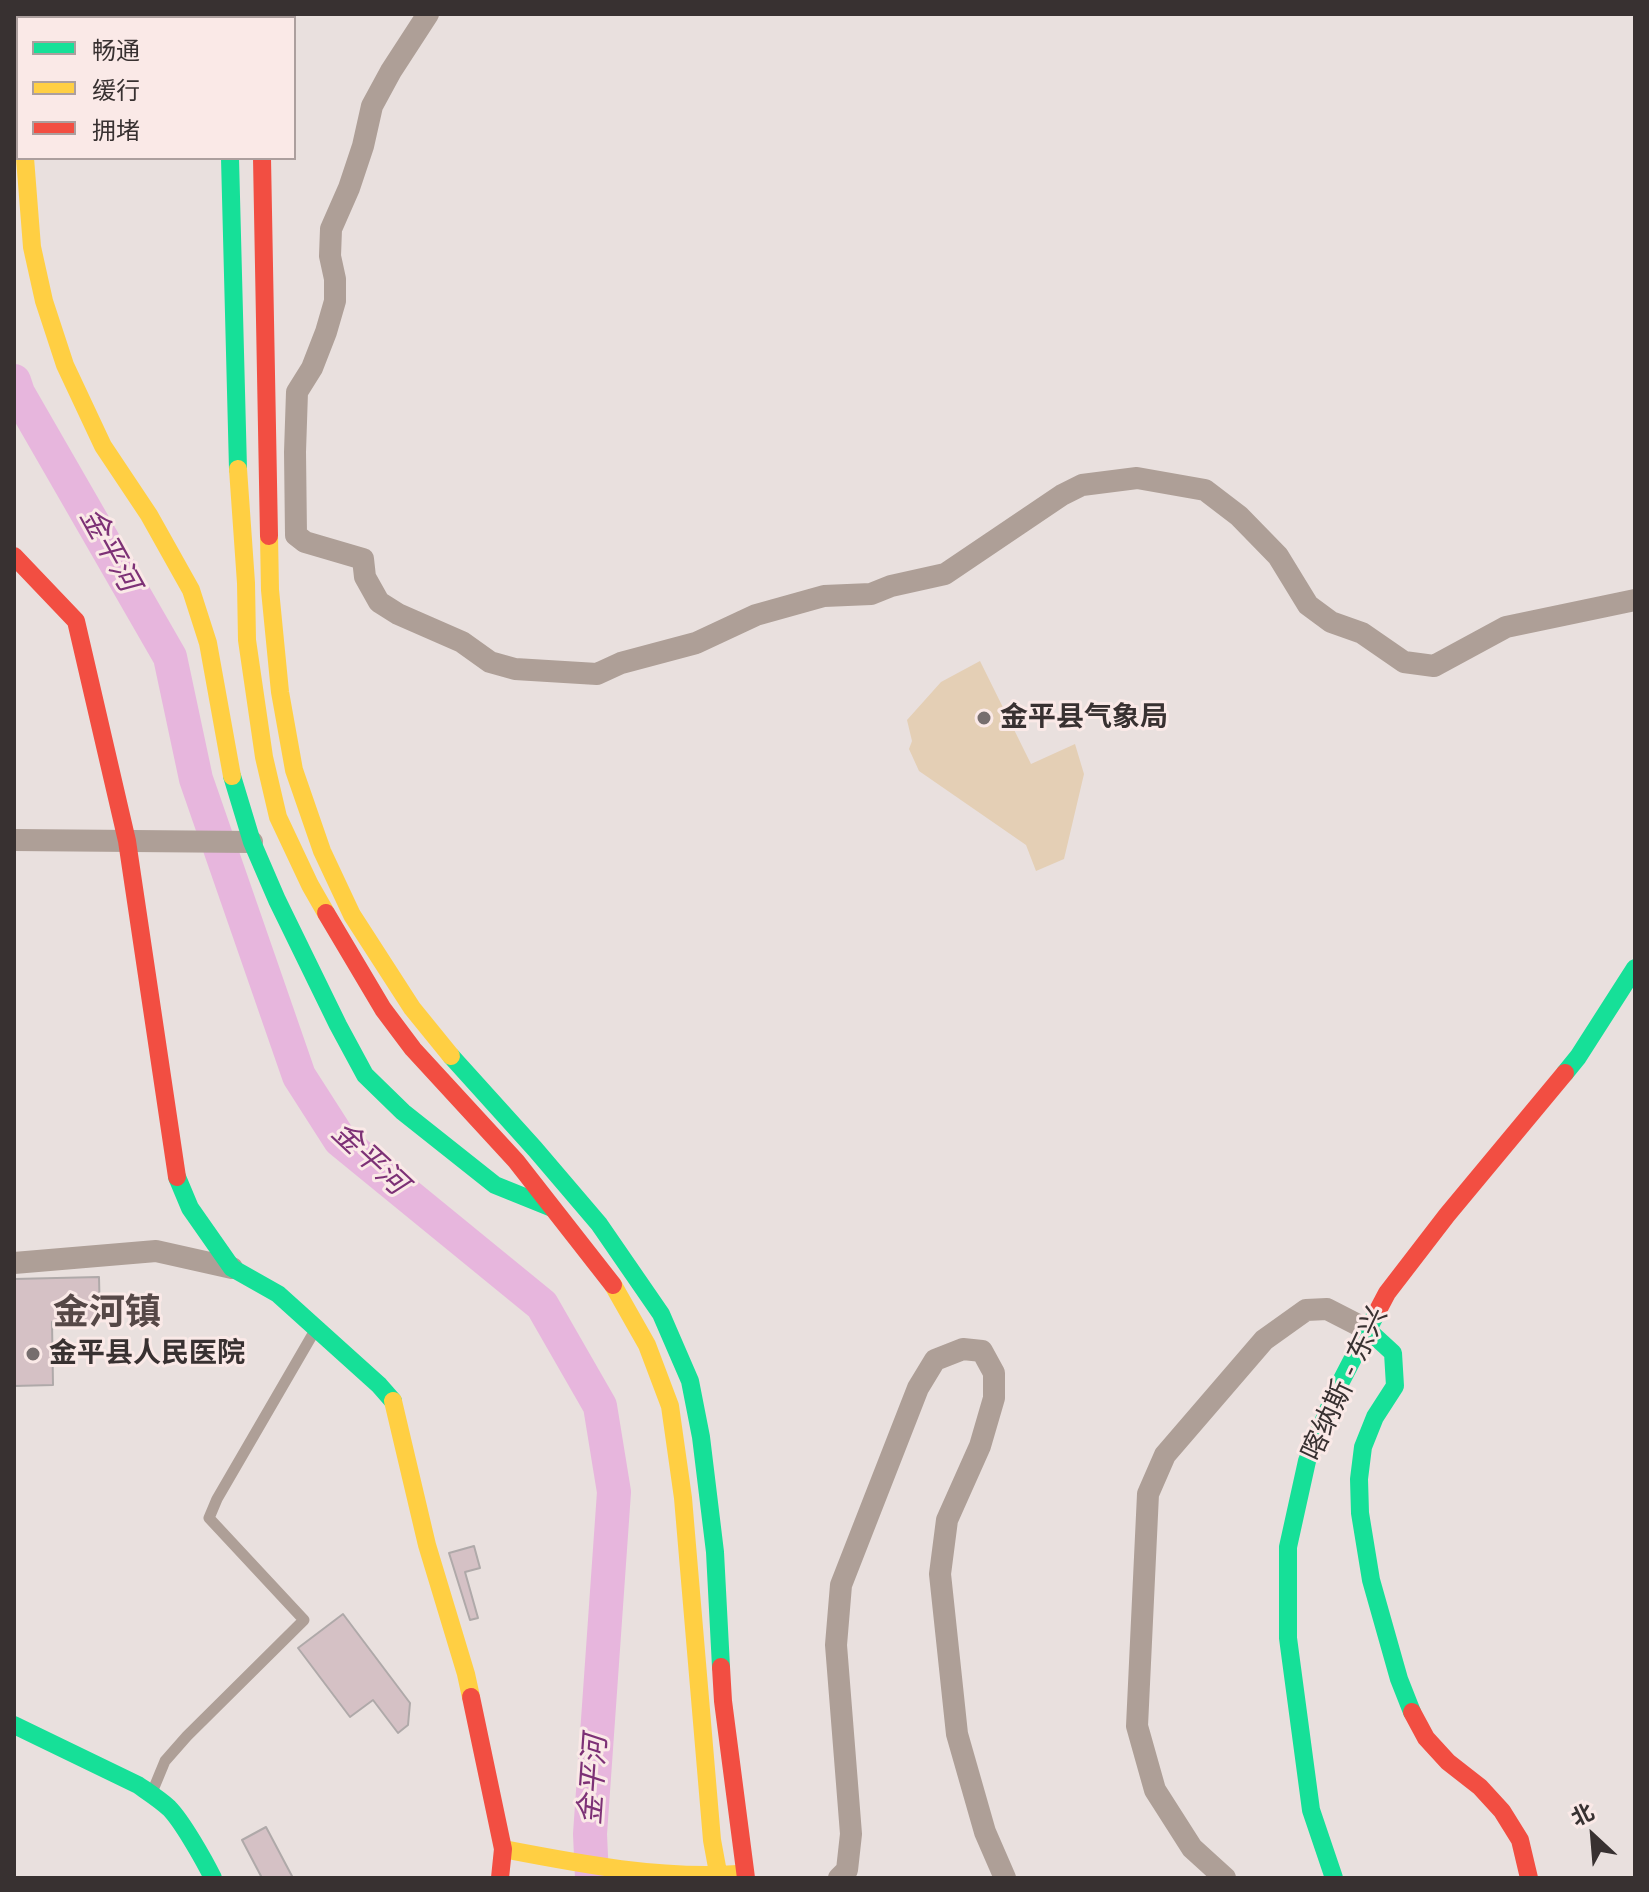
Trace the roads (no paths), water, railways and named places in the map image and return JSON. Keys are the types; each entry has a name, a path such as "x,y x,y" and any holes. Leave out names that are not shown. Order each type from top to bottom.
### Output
{"main road":[{"path":"25,160 32,247 44,301 65,365 103,446 149,515 191,590 208,643 232,778 252,842 324,997 365,1075 403,1112 495,1185 599,1224"},
{"path":"230,160 239,487 247,640 264,757 278,817 310,885 383,1009 413,1049 516,1161 617,1289 647,1345 670,1406 683,1498 712,1840 719,1878"},
{"path":"262,160 270,590 280,692 294,770 322,851 352,915 420,1019 599,1224 661,1314 690,1381 701,1437 715,1552 723,1701 746,1876 646,1874 503,1849"},
{"path":"14,556 76,621 127,841 177,1177 190,1208 232,1268 278,1294 379,1385 394,1403 427,1545 466,1674 503,1849 500,1878"},
{"name":"喀纳斯 - 东兴","path":"1334,1878 1311,1810 1288,1638 1288,1547 1307,1461 1336,1391 1387,1293 1447,1215 1578,1057 1635,968"},
{"path":"1368,1330 1393,1353 1395,1386 1375,1417 1363,1447 1359,1479 1360,1513 1371,1580 1399,1679 1410,1709 1426,1738 1502,1811 1520,1840 1529,1878"},
{"path":"14,1725 101,1766 151,1794 171,1810 213,1878"}],"street":[{"path":"296,535 297,392 312,368 335,301 335,279 330,256 331,229 349,188 372,106 428,14"},
{"path":"269,537 296,535 305,542 363,559 365,577 379,602 398,614 462,642 490,662 515,669 597,674 621,663 696,643 756,615 824,596 871,594 891,586 945,574 1062,495 1082,485 1137,478 1205,490 1239,516 1278,556 1308,605 1331,622 1362,633 1404,662 1434,666 1506,627 1635,600"},
{"path":"14,840 252,842"},
{"path":"14,1263 156,1251 232,1268"},
{"path":"1225,1878 1192,1848 1155,1790 1137,1726 1148,1494 1165,1455 1264,1340 1306,1310 1327,1309 1368,1330"},
{"path":"839,1878 847,1870 851,1834 836,1645 841,1585 918,1388 935,1360 963,1349 982,1351 994,1373 994,1398 980,1446 947,1520 940,1574 957,1734 985,1832 1005,1878"}],"lane":[{"path":"151,1794 165,1761 304,1620 209,1518 316,1328"}],"waterway":[{"name":"金平河","path":"14,381 18,393 170,657 196,779 299,1076 340,1140 542,1305 600,1406 614,1492 590,1834 592,1878"}],"place":[{"name":"金平县气象局","path":"984,718"},
{"name":"金平县人民医院","path":"33,1354"}],"district":[{"name":"金河镇","path":"107,1314"}]}
